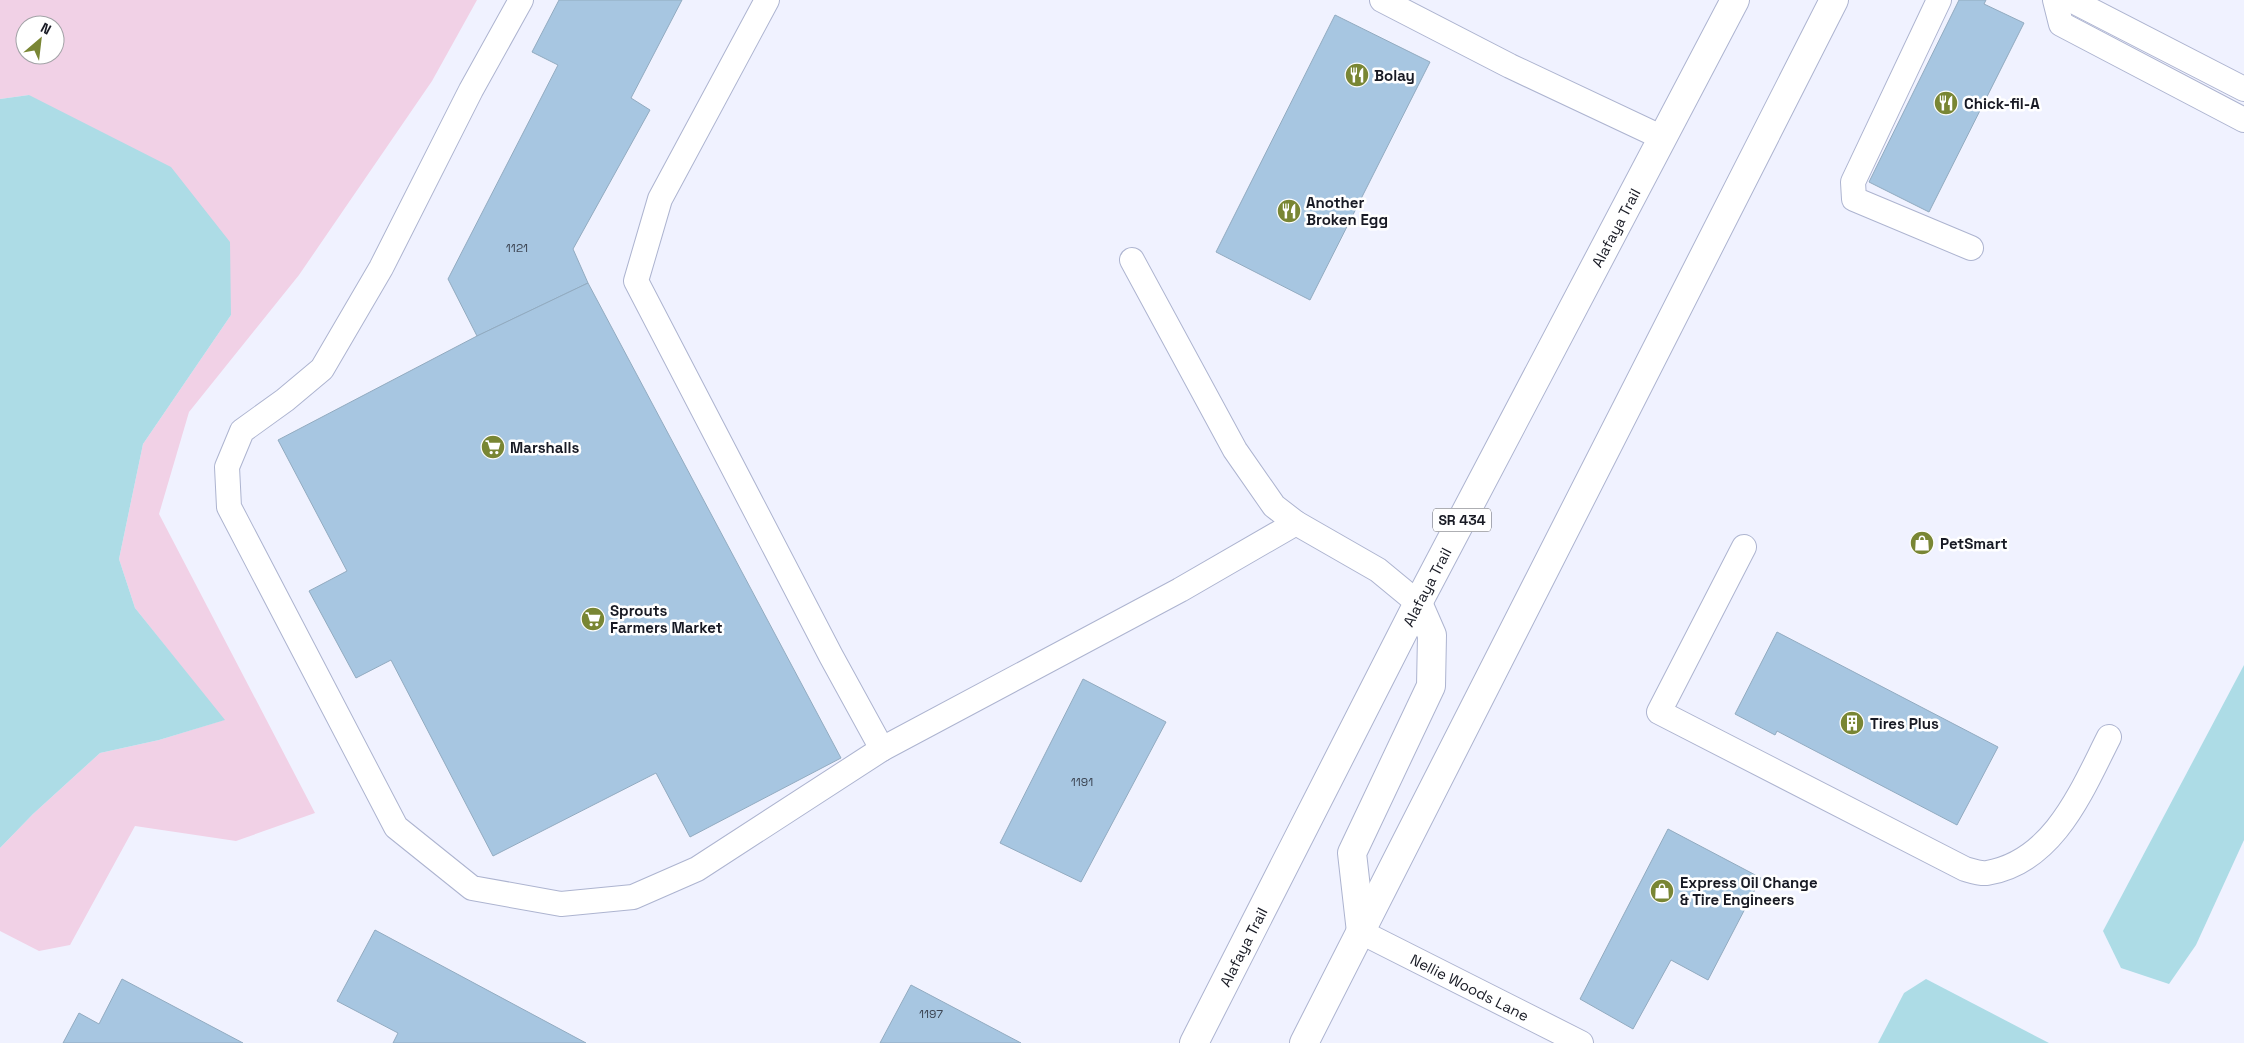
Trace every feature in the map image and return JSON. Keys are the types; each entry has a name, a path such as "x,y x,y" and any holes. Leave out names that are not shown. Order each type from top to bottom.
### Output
{"main road":[{"name":"Alafaya Trail","path":"1194,1043 1418,603 1735,0"},
{"path":"1304,1043 1834,0"},
{"path":"1361,932 1352,853 1432,686 1432,635 1418,603"}],"lane":[{"path":"521,0 472,90 381,268 322,368 285,400 242,431 227,467 229,507 396,827 472,888 561,904 633,897 697,869 882,749 1180,590 1296,523"},
{"path":"767,0 660,199 636,281 826,648 882,749"},
{"path":"1382,0 1510,66 1663,138"},
{"path":"1939,0 1853,182 1854,199 1971,248"},
{"path":"2055,0 2061,24 2244,120"},
{"path":"2071,0 2244,89"},
{"path":"1132,260 1235,450 1274,506 1296,523 1378,570 1418,603"},
{"path":"1744,547 1659,712 1965,869 1986,873 2016,863 2046,843 2074,804 2109,737"},
{"name":"Nellie Woods Lane","path":"1361,932 1581,1043"}],"shaded area":[{"path":"0,0 477,0 432,81 299,275 189,412 159,514 315,813 236,841 135,826 70,945 39,951 0,931 0,848 33,814 100,753 159,740 224,720 135,608 119,559 143,444 231,315 29,95 0,99"}],"water":[{"path":"29,95 171,167 230,242 231,315 143,444 119,559 135,608 225,720 159,740 100,753 33,814 0,848 0,99"},
{"path":"2244,665 2244,840 2196,945 2169,984 2121,968 2103,931"},
{"path":"1926,979 2049,1043 1878,1043 1904,993"}],"building":[{"path":"559,0 682,0 631,98 650,110 573,249 588,283 477,336 448,279 558,65 532,52"},
{"name":"Chick-fil-A","path":"1959,0 1986,0 1984,4 2024,23 1929,212 1869,182"},
{"path":"1335,15 1430,62 1310,300 1216,252"},
{"path":"588,283 841,758 690,837 656,773 493,856 391,660 356,678 309,591 347,571 278,440 477,336"},
{"name":"Tires Plus","path":"1777,632 1998,747 1957,825 1777,731 1775,735 1735,714"},
{"path":"1083,679 1166,722 1081,882 1000,843"},
{"path":"1668,829 1761,878 1708,980 1671,960 1633,1029 1580,999"},
{"path":"375,930 586,1043 393,1043 398,1033 337,1001"},
{"path":"122,979 243,1043 63,1043 79,1013 99,1024"},
{"path":"911,985 1021,1043 880,1043"}],"place":[{"name":"Bolay","path":"1357,75"},
{"name":"Chick-fil-A","path":"1946,103"},
{"name":"Another Broken Egg","path":"1289,211"},
{"name":"Marshalls","path":"493,447"},
{"name":"PetSmart","path":"1922,543"},
{"name":"Sprouts Farmers Market","path":"593,619"},
{"name":"Tires Plus","path":"1852,723"},
{"name":"Express Oil Change & Tire Engineers","path":"1662,891"}]}
